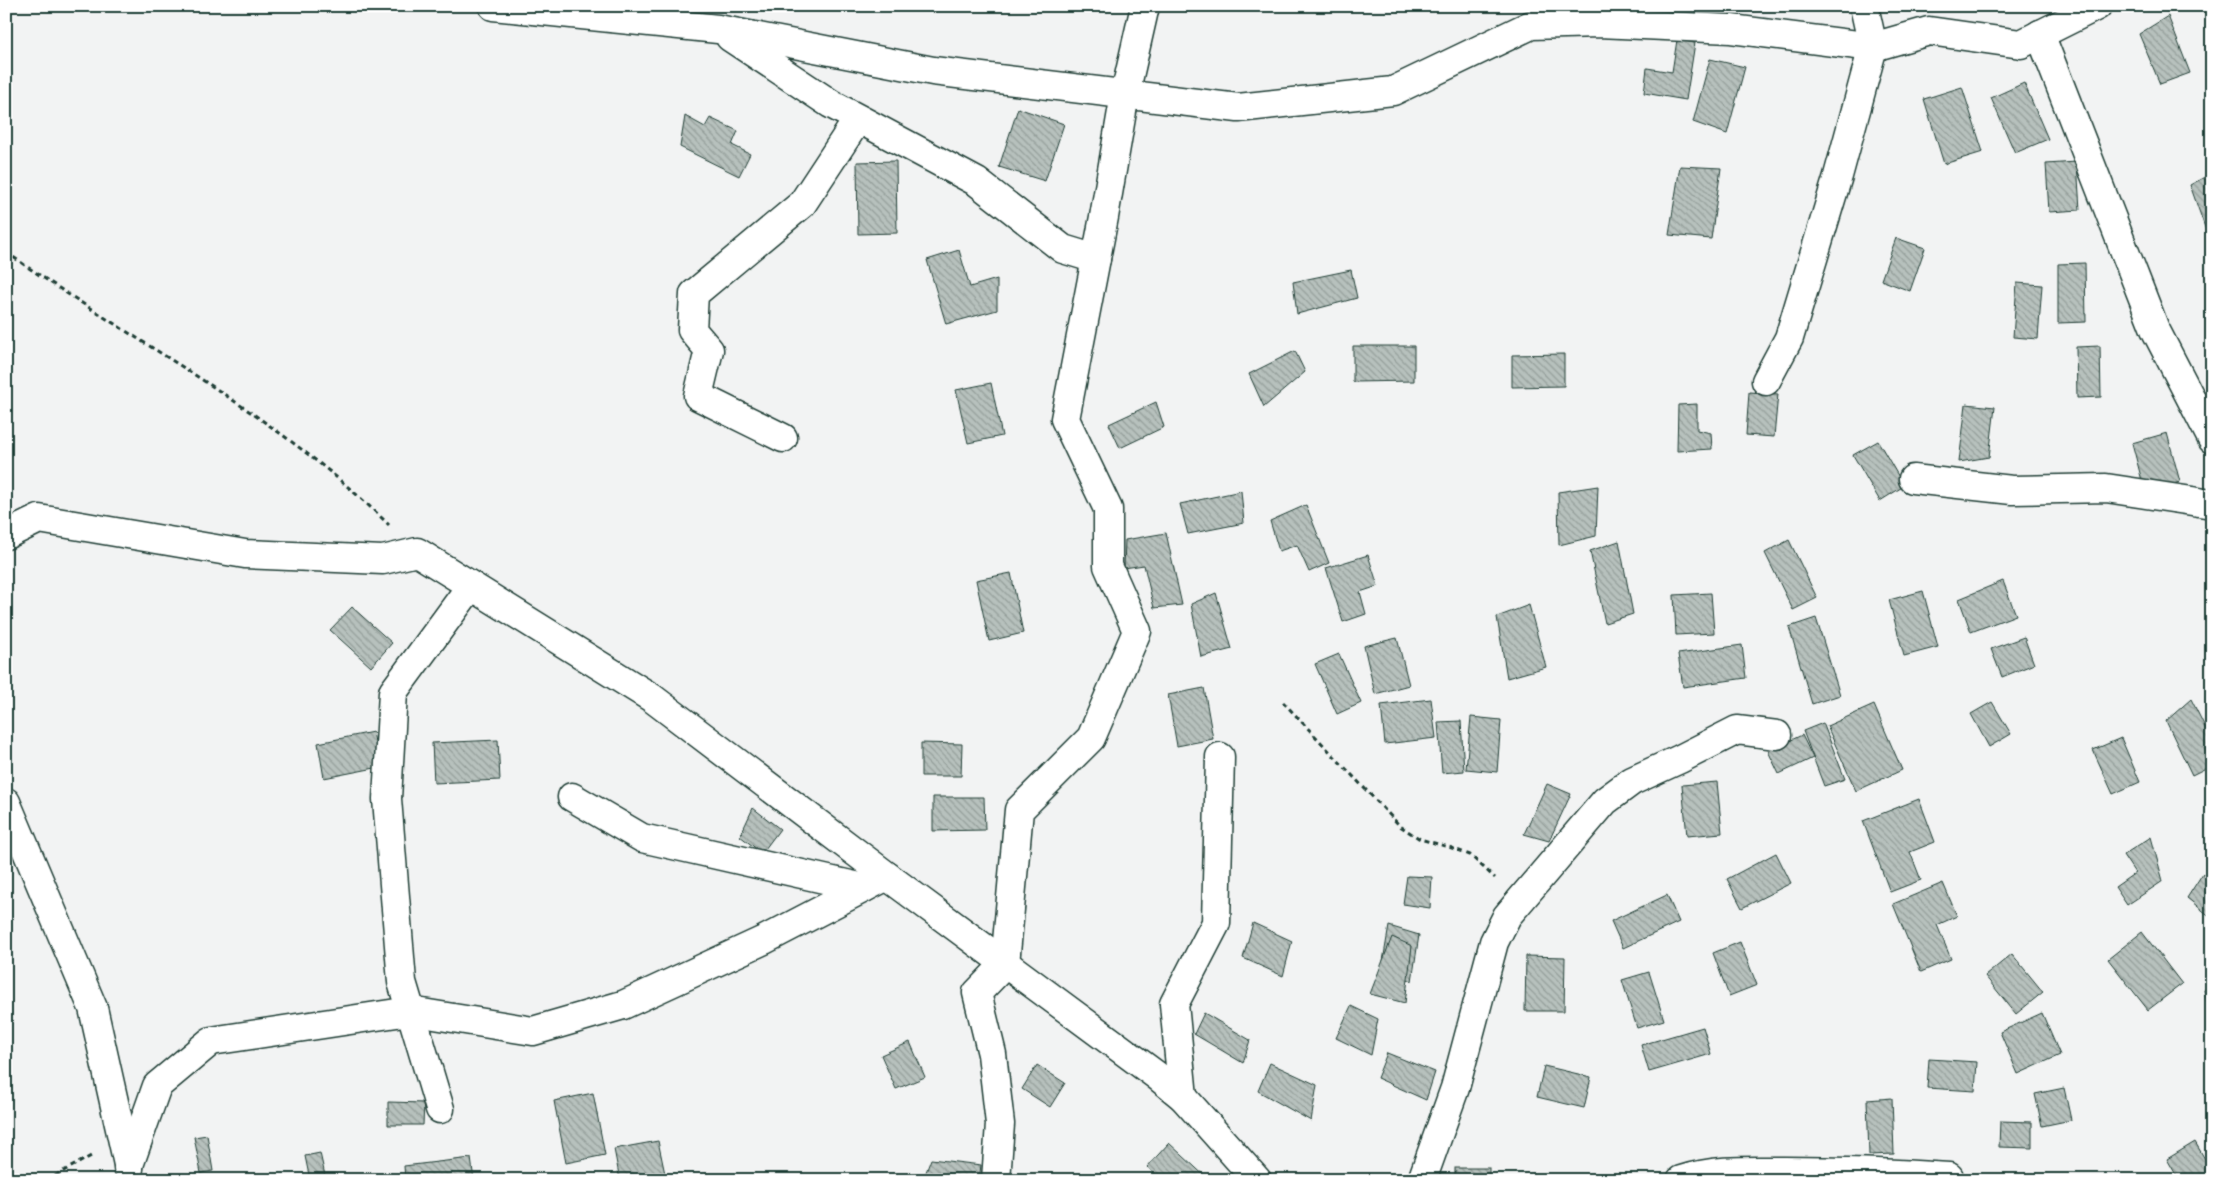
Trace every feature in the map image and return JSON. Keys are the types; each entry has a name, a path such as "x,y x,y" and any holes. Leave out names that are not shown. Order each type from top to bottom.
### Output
{"street":[{"path":"493,6 718,29 933,71 1238,108 1393,91 1528,16 1599,23 1731,29 1873,47 1929,31 2021,44 2097,6"},
{"path":"996,1180 1000,1124 992,1054 978,993 1006,964 1019,810 1091,738 1136,631 1108,566 1108,509 1065,419 1096,260 1125,94 1145,6"},
{"path":"1766,381 1789,338 1838,176 1873,47 1864,6"},
{"path":"718,29 831,104 977,182 1063,249 1096,260"},
{"path":"2040,34 2155,329 2212,439"},
{"path":"783,438 698,396 709,350 692,330 694,294 802,204 858,119"},
{"path":"1913,479 2012,490 2106,488 2212,504"},
{"path":"6,535 39,519 245,554 382,560 417,552 652,698 876,882 1006,964 1183,1097 1257,1180"},
{"path":"440,1109 402,982 386,799 393,692 471,586"},
{"path":"1422,1180 1455,1088 1494,942 1507,916 1605,801 1632,781 1737,730 1777,735"},
{"path":"1183,1097 1174,1004 1216,923 1220,757"},
{"path":"572,797 642,838 876,882"},
{"path":"6,802 92,1008 130,1174"},
{"path":"130,1174 157,1086 210,1041 410,1011 533,1032 623,1005 764,940 876,882"},
{"path":"1681,1180 1705,1172 1743,1171 1854,1170 1949,1177"}],"path":[{"path":"6,252 213,385 298,445 368,504 417,552"},
{"path":"1283,702 1400,826 1420,839 1470,855 1519,901"},
{"path":"47,1180 122,1140"}],"building":[{"path":"2168,16 2190,73 2160,84 2139,34"},
{"path":"1677,40 1695,43 1686,100 1644,93 1647,68 1672,72"},
{"path":"1710,59 1745,67 1727,134 1693,122"},
{"path":"2024,83 2048,139 2015,153 1991,98"},
{"path":"1962,87 1983,152 1944,164 1924,99"},
{"path":"1018,108 1064,124 1045,181 999,167"},
{"path":"685,116 705,127 710,118 738,131 732,145 750,154 739,176 680,147"},
{"path":"896,161 897,233 858,234 857,162"},
{"path":"2077,162 2080,210 2049,212 2046,164"},
{"path":"1680,166 1721,168 1711,239 1669,235"},
{"path":"2212,173 2212,235 2208,236 2190,185"},
{"path":"1896,238 1925,248 1910,291 1881,280"},
{"path":"959,250 970,287 997,279 997,310 946,324 927,260"},
{"path":"2085,263 2086,322 2058,323 2058,264"},
{"path":"1351,270 1357,298 1297,314 1293,282"},
{"path":"2017,283 2042,285 2038,339 2013,337"},
{"path":"1353,346 1414,346 1414,381 1353,382"},
{"path":"2100,346 2101,397 2077,398 2076,347"},
{"path":"1295,351 1305,372 1264,407 1249,374"},
{"path":"1564,354 1564,386 1512,387 1512,355"},
{"path":"991,383 1002,436 968,443 956,390"},
{"path":"1749,392 1778,394 1774,437 1746,435"},
{"path":"1156,402 1164,427 1120,448 1109,424"},
{"path":"1697,404 1697,430 1711,433 1712,449 1677,451 1678,405"},
{"path":"1966,404 1995,407 1989,457 1959,462"},
{"path":"2167,433 2180,482 2145,492 2132,443"},
{"path":"1878,441 1904,486 1880,501 1853,455"},
{"path":"1598,486 1596,536 1559,545 1558,492"},
{"path":"1241,491 1244,523 1188,534 1180,504"},
{"path":"1306,505 1329,563 1309,572 1297,545 1279,551 1270,521"},
{"path":"1166,533 1182,605 1154,608 1144,565 1124,568 1125,540"},
{"path":"1789,540 1817,598 1793,610 1765,553"},
{"path":"1619,541 1633,614 1605,623 1590,551"},
{"path":"1368,555 1378,586 1360,592 1366,614 1343,622 1326,568"},
{"path":"2212,560 2212,586 2206,562"},
{"path":"1011,573 1023,633 989,641 976,580"},
{"path":"2003,581 2016,615 1971,632 1959,599"},
{"path":"1923,591 1938,647 1904,656 1889,600"},
{"path":"1216,593 1232,649 1201,657 1191,604"},
{"path":"1711,593 1714,633 1676,635 1674,595"},
{"path":"1529,605 1546,667 1507,678 1497,617"},
{"path":"352,607 392,643 371,667 330,630"},
{"path":"1816,618 1840,695 1812,704 1789,627"},
{"path":"2024,637 2034,664 2002,677 1991,649"},
{"path":"1397,638 1409,685 1375,694 1364,646"},
{"path":"1742,645 1746,678 1683,687 1678,654"},
{"path":"1339,654 1361,703 1337,714 1315,664"},
{"path":"1204,688 1213,739 1177,746 1168,695"},
{"path":"1431,699 1436,738 1385,744 1381,705"},
{"path":"2191,699 2212,741 2212,765 2192,775 2166,721"},
{"path":"1992,702 2011,734 1989,747 1971,714"},
{"path":"1874,705 1902,770 1856,791 1827,726"},
{"path":"1471,717 1501,720 1497,772 1466,769"},
{"path":"1461,721 1464,771 1442,773 1438,722"},
{"path":"1823,723 1845,779 1824,786 1803,731"},
{"path":"373,732 380,767 324,778 318,743"},
{"path":"1802,735 1813,758 1779,774 1768,751"},
{"path":"2121,738 2140,782 2113,794 2093,750"},
{"path":"498,740 500,780 434,783 432,743"},
{"path":"921,743 962,744 961,776 921,776"},
{"path":"1717,782 1722,833 1687,836 1682,785"},
{"path":"1547,784 1571,794 1549,841 1524,834"},
{"path":"933,797 984,797 985,830 933,831"},
{"path":"1919,799 1935,842 1910,852 1921,880 1890,892 1863,821"},
{"path":"753,808 780,829 762,853 740,836"},
{"path":"2151,837 2163,881 2127,905 2115,887 2135,873 2123,855"},
{"path":"1776,853 1791,883 1742,908 1727,879"},
{"path":"2203,873 2212,881 2212,918 2187,898"},
{"path":"1407,876 1432,877 1430,908 1403,904"},
{"path":"1943,883 1957,916 1937,925 1951,959 1921,972 1893,904"},
{"path":"1667,895 1679,922 1623,948 1611,921"},
{"path":"1253,923 1292,941 1283,976 1243,958"},
{"path":"1389,926 1419,935 1412,981 1382,967"},
{"path":"2142,932 2182,984 2148,1010 2108,959"},
{"path":"1392,937 1412,946 1405,1003 1370,994"},
{"path":"1740,942 1757,985 1729,996 1713,953"},
{"path":"2012,954 2043,992 2016,1014 1985,976"},
{"path":"1526,956 1565,957 1564,1011 1525,1011"},
{"path":"1649,972 1664,1020 1637,1028 1622,980"},
{"path":"2212,987 2212,1024 2204,990"},
{"path":"1351,1006 1378,1019 1371,1055 1336,1038"},
{"path":"1204,1013 1250,1040 1243,1063 1194,1034"},
{"path":"2042,1013 2060,1055 2018,1074 2000,1032"},
{"path":"1703,1027 1711,1054 1649,1072 1641,1045"},
{"path":"910,1042 925,1077 896,1089 881,1055"},
{"path":"1387,1053 1435,1072 1426,1100 1377,1078"},
{"path":"1929,1059 1977,1062 1975,1091 1927,1088"},
{"path":"1270,1063 1317,1085 1311,1121 1258,1091"},
{"path":"1037,1065 1065,1083 1050,1107 1022,1089"},
{"path":"1544,1066 1591,1077 1584,1108 1537,1097"},
{"path":"2064,1088 2071,1120 2042,1126 2035,1094"},
{"path":"593,1093 605,1155 566,1163 554,1101"},
{"path":"1892,1098 1894,1154 1869,1155 1867,1100"},
{"path":"388,1102 424,1103 423,1125 388,1125"},
{"path":"2000,1121 2032,1122 2032,1148 1999,1147"},
{"path":"207,1135 213,1171 201,1173 194,1137"},
{"path":"658,1141 665,1174 635,1180 620,1180 614,1149"},
{"path":"2195,1142 2212,1171 2212,1177 2207,1180 2179,1180 2167,1159"},
{"path":"1169,1143 1209,1180 1161,1180 1147,1167"},
{"path":"320,1153 326,1180 310,1180 305,1156"},
{"path":"471,1158 474,1180 405,1180 404,1166"},
{"path":"931,1159 981,1165 979,1180 923,1180"},
{"path":"1455,1168 1489,1168 1489,1180 1455,1180"}]}
